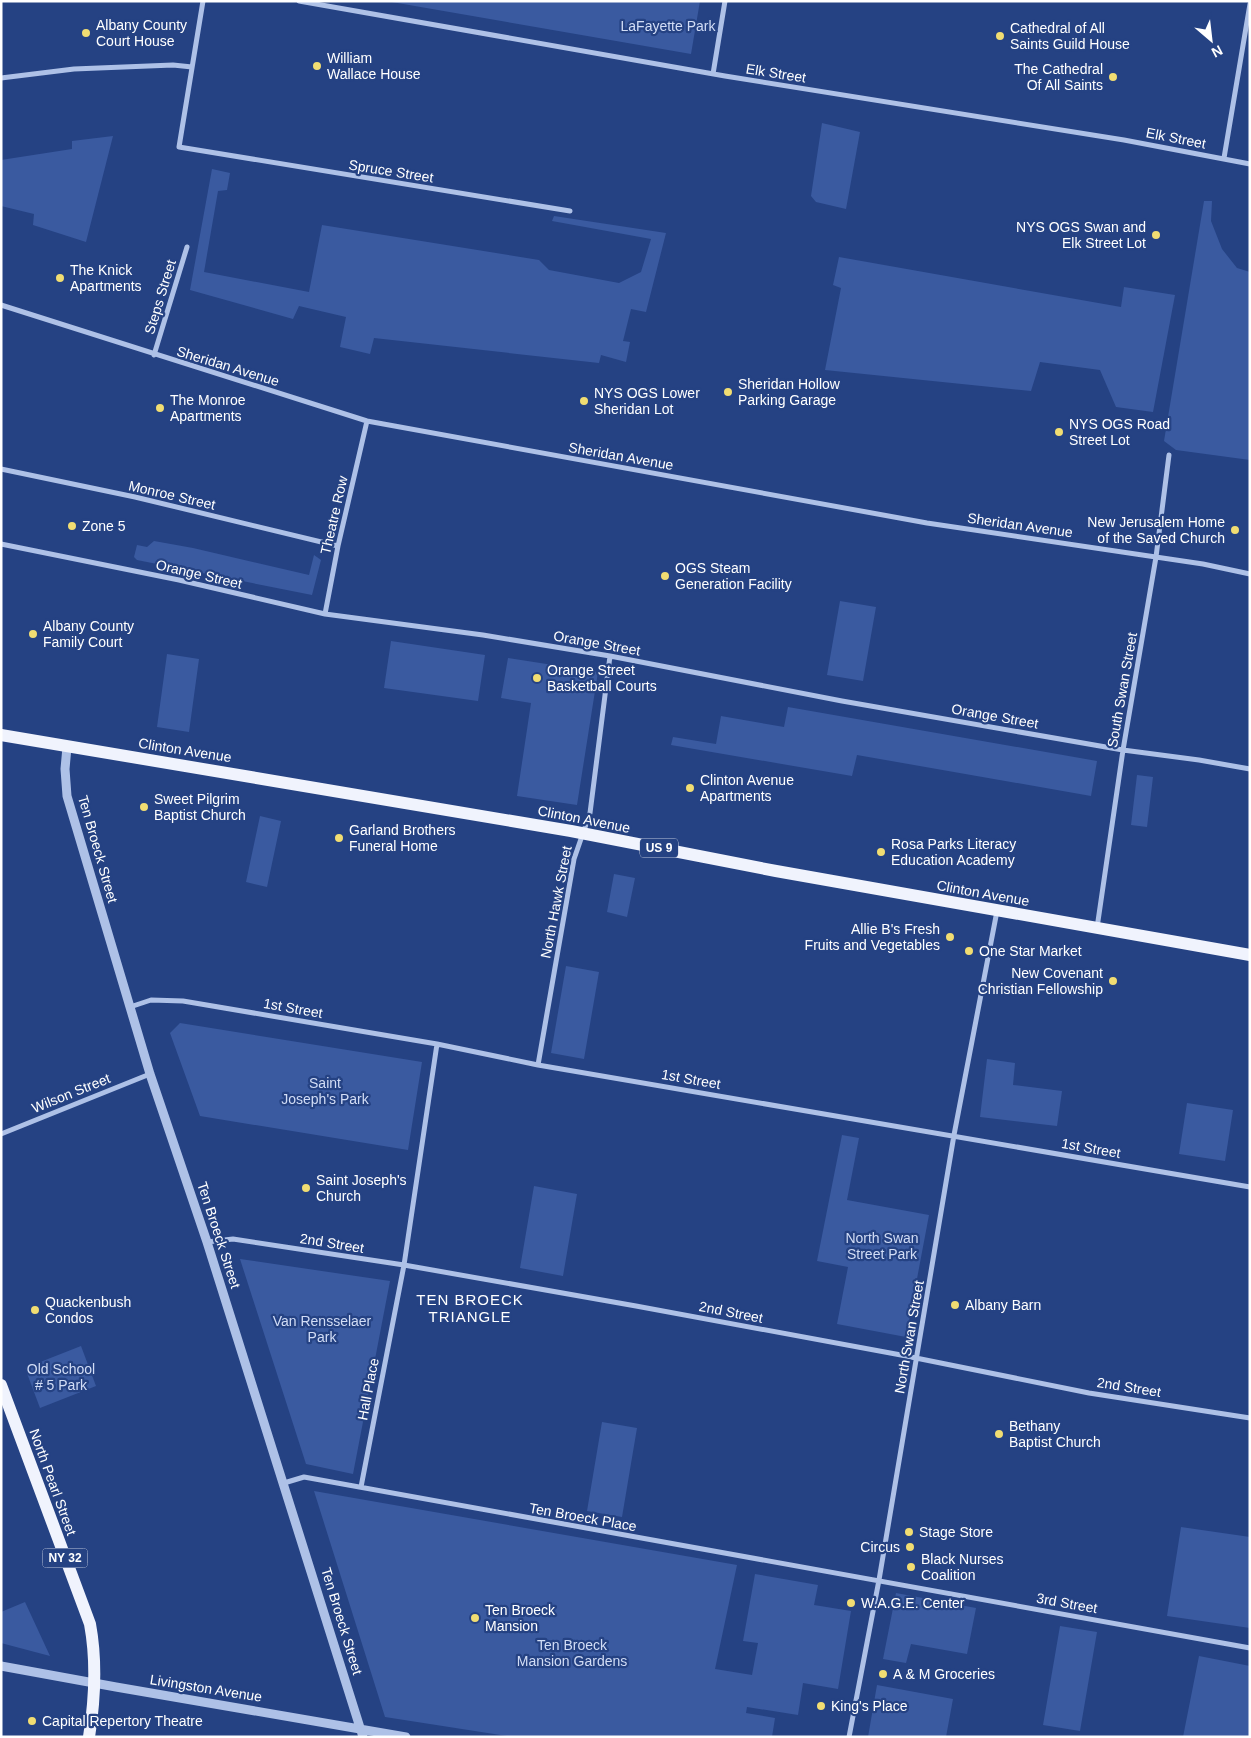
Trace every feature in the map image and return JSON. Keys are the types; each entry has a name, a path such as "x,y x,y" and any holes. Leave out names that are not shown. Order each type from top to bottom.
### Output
{"main road":[{"name":"Clinton Avenue","path":"1,735 583,833 776,871 1250,954"},
{"name":"North Pearl Street","path":"1,1385 90,1624 95,1648 95,1683 89,1737"}],"street":[{"path":"1,78 74,69 173,65 192,67 203,1"},
{"name":"Elk Street","path":"299,1 713,74 1124,140 1250,164"},
{"path":"713,74 725,1"},
{"path":"1224,158 1250,4"},
{"name":"Spruce Street","path":"192,67 179,147 570,211"},
{"name":"Steps Street","path":"154,355 187,247"},
{"name":"Sheridan Avenue","path":"1,305 367,421 927,523 1203,564 1250,574"},
{"name":"Theatre Row","path":"325,614 338,546 367,421"},
{"name":"South Swan Street","path":"1097,928 1123,750 1156,557 1169,455"},
{"name":"Monroe Street","path":"1,469 135,497 338,546"},
{"name":"Orange Street","path":"1,544 179,580 325,614 483,635 610,656 842,701 1123,750 1250,768"},
{"name":"North Hawk Street","path":"538,1065 574,859 590,813 610,656"},
{"name":"Ten Broeck Street","path":"67,747 65,769 67,796 150,1074 207,1242 362,1733"},
{"name":"North Swan Street","path":"850,1737 879,1580 954,1135 997,911"},
{"name":"1st Street","path":"130,1007 151,1000 182,1001 437,1044 538,1065 1250,1187"},
{"name":"Hall Place","path":"360,1488 404,1265 437,1044"},
{"name":"Wilson Street","path":"1,1134 150,1074"},
{"name":"2nd Street","path":"207,1242 233,1239 404,1265 916,1358 1089,1393 1250,1418"},
{"name":"Ten Broeck Place","path":"284,1483 304,1477 708,1551 879,1580"},
{"name":"3rd Street","path":"879,1580 1250,1648"},
{"name":"Livingston Avenue","path":"1,1666 362,1733 406,1737"}],"green space":[{"name":"LaFayette Park","path":"386,1 700,1 691,54"},
{"path":"822,123 860,132 846,209 816,202 811,196"},
{"path":"113,136 86,242 33,225 34,214 1,206 1,160 72,149 72,141"},
{"path":"212,169 230,173 227,190 218,191 204,272 309,292 322,225 539,260 549,270 619,283 641,272 651,239 552,221 554,216 666,233 646,312 631,309 623,341 630,342 626,362 601,355 599,363 374,338 370,354 340,347 346,317 299,306 293,319 190,290"},
{"path":"1204,201 1212,201 1211,221 1222,249 1237,268 1250,272 1250,460 1176,450 1164,441"},
{"path":"839,257 1121,307 1124,287 1175,295 1153,412 1116,407 1100,370 1040,362 1031,391 825,370 841,288 833,285"},
{"path":"154,541 193,548 309,575 314,555 321,560 312,595 137,560 134,557 137,545 147,547"},
{"path":"840,601 876,607 863,681 827,675"},
{"path":"391,641 485,655 478,701 384,688"},
{"path":"167,654 199,659 189,732 157,727"},
{"path":"508,658 598,672 577,805 517,796 531,703 501,698"},
{"path":"788,707 1097,761 1091,796 857,755 852,776 671,745 673,737 716,744 721,716 784,727"},
{"path":"1137,775 1153,777 1147,827 1131,825"},
{"path":"260,816 281,821 267,887 246,882"},
{"path":"614,874 635,878 627,917 607,912"},
{"path":"566,966 599,972 584,1059 551,1053"},
{"name":"Saint Joseph's Park","path":"180,1023 422,1062 408,1150 200,1116 170,1033"},
{"path":"987,1059 1015,1063 1013,1085 1062,1091 1057,1126 980,1117"},
{"path":"1187,1103 1233,1110 1225,1161 1179,1154"},
{"name":"North Swan Street Park","path":"842,1135 859,1138 847,1200 929,1215 906,1337 837,1324 848,1267 817,1261"},
{"path":"534,1186 577,1194 563,1276 520,1268"},
{"name":"Van Rensselaer Park","path":"240,1259 390,1281 353,1474 306,1464"},
{"name":"Old School # 5 Park","path":"81,1346 96,1386 40,1408 25,1368"},
{"path":"602,1422 637,1428 622,1517 587,1511"},
{"name":"Ten Broeck Mansion","path":"314,1491 737,1565 715,1669 752,1675 758,1643 743,1641 755,1574 818,1585 814,1605 851,1611 838,1689 803,1683 798,1715 747,1707 746,1713 775,1718 772,1737 514,1737 385,1717"},
{"path":"1181,1527 1250,1537 1250,1628 1167,1616"},
{"path":"896,1593 976,1608 967,1654 911,1644 906,1663 883,1659"},
{"path":"25,1602 50,1656 1,1643 1,1612"},
{"path":"1060,1626 1097,1632 1080,1731 1043,1725"},
{"path":"1199,1656 1250,1666 1250,1737 1183,1737"},
{"path":"877,1685 953,1699 946,1737 868,1737"}],"place":[{"name":"Albany County Court House","path":"86,33"},
{"name":"Cathedral of All Saints Guild House","path":"1000,36"},
{"name":"William Wallace House","path":"317,66"},
{"name":"The Cathedral Of All Saints","path":"1113,77"},
{"name":"NYS OGS Swan and Elk Street Lot","path":"1156,235"},
{"name":"The Knick Apartments","path":"60,278"},
{"name":"Sheridan Hollow Parking Garage","path":"728,392"},
{"name":"NYS OGS Lower Sheridan Lot","path":"584,401"},
{"name":"The Monroe Apartments","path":"160,408"},
{"name":"NYS OGS Road Street Lot","path":"1059,432"},
{"name":"Zone 5","path":"72,526"},
{"name":"New Jerusalem Home of the Saved Church","path":"1235,530"},
{"name":"OGS Steam Generation Facility","path":"665,576"},
{"name":"Albany County Family Court","path":"33,634"},
{"name":"Orange Street Basketball Courts","path":"537,678"},
{"name":"Clinton Avenue Apartments","path":"690,788"},
{"name":"Sweet Pilgrim Baptist Church","path":"144,807"},
{"name":"Garland Brothers Funeral Home","path":"339,838"},
{"name":"Rosa Parks Literacy Education Academy","path":"881,852"},
{"name":"Allie B's Fresh Fruits and Vegetables","path":"950,937"},
{"name":"One Star Market","path":"969,951"},
{"name":"New Covenant Christian Fellowship","path":"1113,981"},
{"name":"Saint Joseph's Church","path":"306,1188"},
{"name":"Albany Barn","path":"955,1305"},
{"name":"Quackenbush Condos","path":"35,1310"},
{"name":"Bethany Baptist Church","path":"999,1434"},
{"name":"Stage Store","path":"909,1532"},
{"name":"Circus","path":"910,1547"},
{"name":"Black Nurses Coalition","path":"911,1567"},
{"name":"W.A.G.E. Center","path":"851,1603"},
{"name":"Ten Broeck Mansion","path":"475,1618"},
{"name":"A & M Groceries","path":"883,1674"},
{"name":"King's Place","path":"821,1706"},
{"name":"Capital Repertory Theatre","path":"32,1721"}],"district":[{"name":"TEN BROECK TRIANGLE","path":"470,1308"}],"park label":[{"name":"Ten Broeck Mansion Gardens","path":"572,1654"}]}
